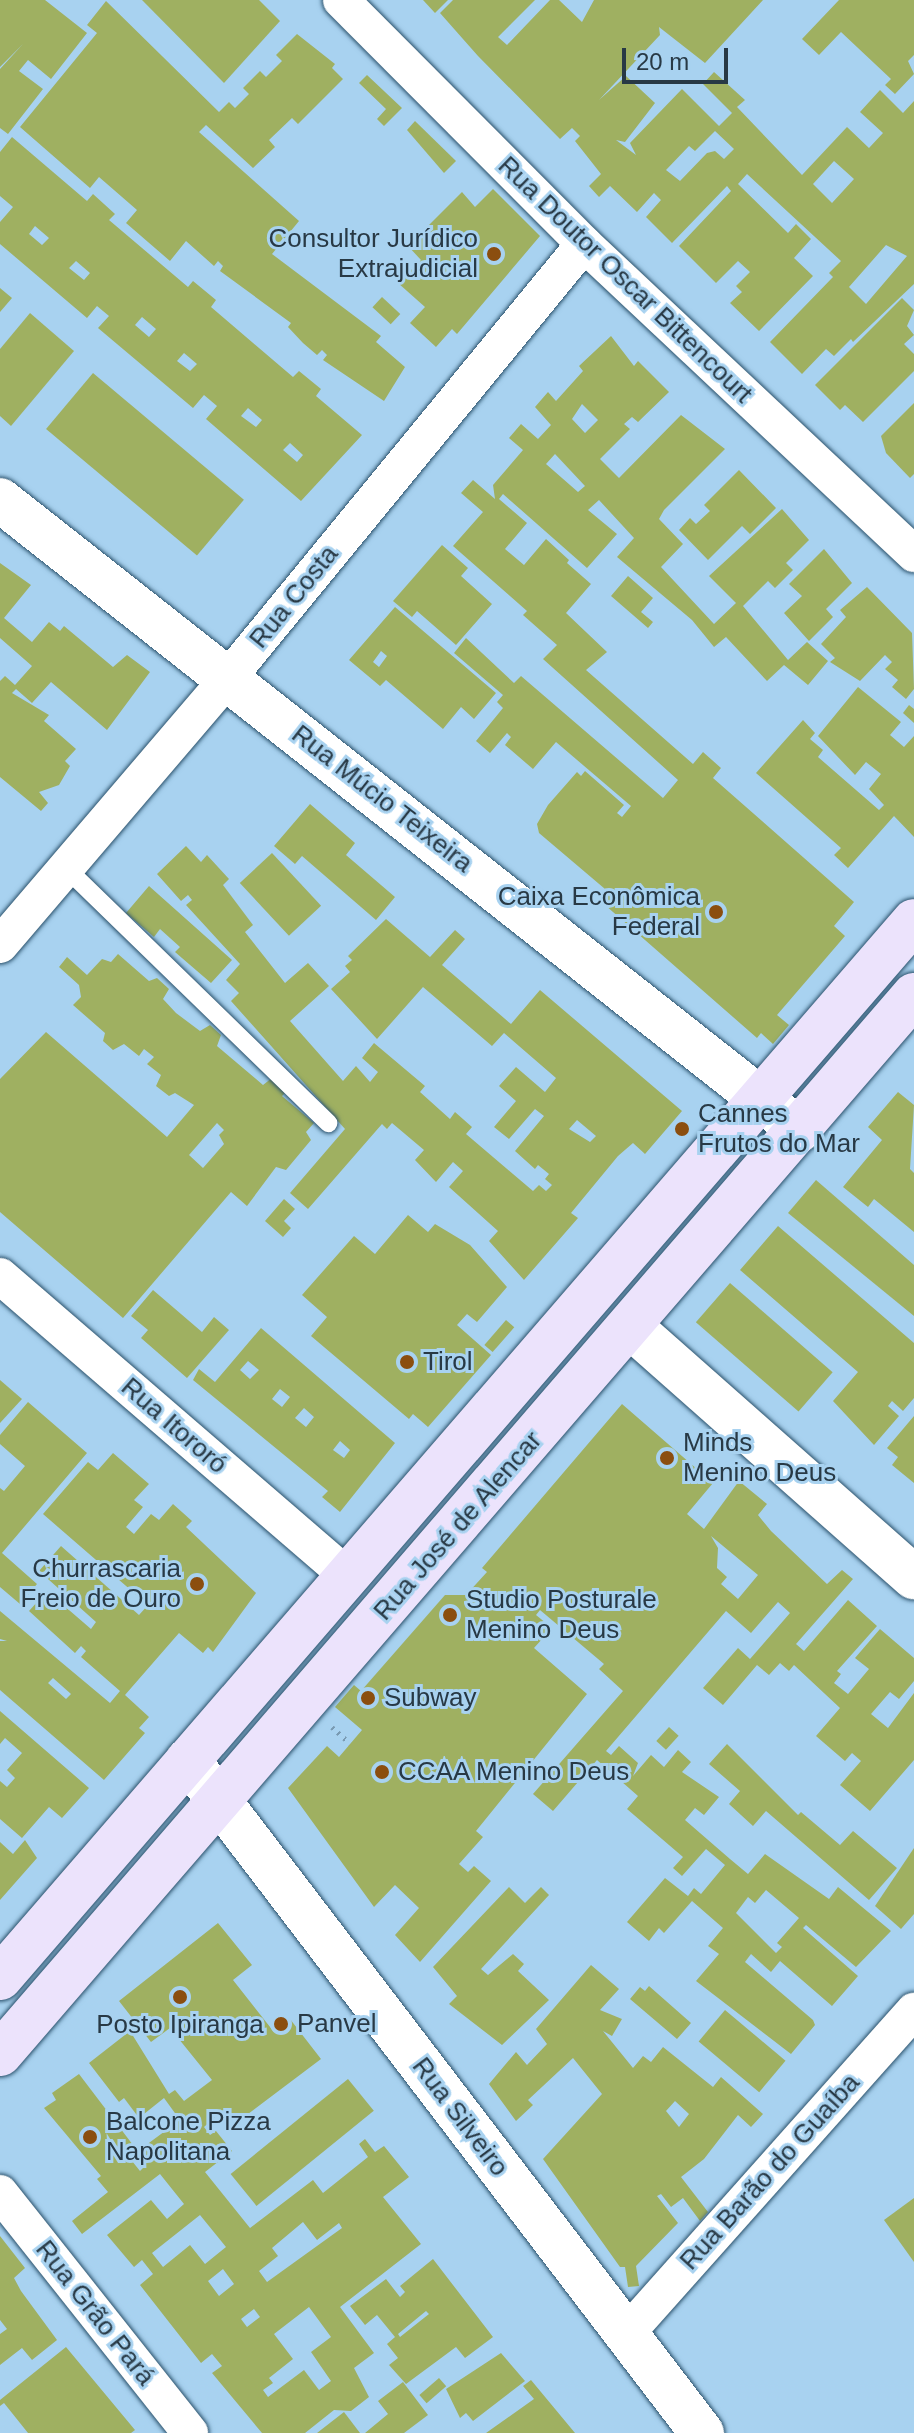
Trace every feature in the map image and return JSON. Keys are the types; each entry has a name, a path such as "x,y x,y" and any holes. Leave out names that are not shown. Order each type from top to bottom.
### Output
{"main road":[{"name":"Rua José de Alencar","path":"0,1978 914,921"},
{"name":"Rua José de Alencar","path":"0,2054 631,1327 914,995"}],"street":[{"name":"Rua Doutor Oscar Bittencourt","path":"341,0 584,244 914,554"},
{"name":"Rua Costa","path":"0,945 228,678 584,244"},
{"name":"Rua Múcio Teixeira","path":"0,500 800,1130"},
{"name":"Rua Itororó","path":"0,1276 348,1576"},
{"path":"631,1327 914,1577"},
{"name":"Rua Silveiro","path":"188,1760 702,2433"},
{"name":"Rua Barão do Guaíba","path":"626,2334 914,2011"},
{"name":"Rua Grão Pará","path":"0,2193 190,2433"}],"lane":[{"path":"66,868 328,1123"}],"building":[{"path":"0,0 45,0 87,33 51,79 28,60 19,71 43,89 8,134 0,128 0,69 23,44 0,67"},
{"path":"142,0 259,0 280,21 224,83"},
{"path":"423,0 448,0 435,13"},
{"path":"453,0 535,0 498,37 507,45 550,0 559,0 582,22 594,0 763,0 705,63 659,27 660,35 599,100 626,76 655,103 625,142 616,140 636,155 630,143 682,89 719,126 732,113 703,84 714,72 745,100 737,107 802,175 847,127 869,148 883,133 860,112 880,90 903,113 914,101 914,284 853,342 851,339 834,356 826,349 802,374 770,342 833,277 829,273 841,261 747,174 738,184 788,233 796,224 811,239 794,258 813,276 759,331 730,303 742,292 736,286 750,272 738,261 716,283 679,246 731,191 727,186 672,243 646,217 661,200 654,193 637,212 610,186 599,197 589,186 601,174 575,141 580,136 572,128 560,139 440,13","holes":["715,131 734,149 724,159 715,151 707,153 680,181 666,170 689,146 695,151","834,161 854,179 832,203 813,184","886,245 907,256 866,304 849,287"]},
{"path":"839,0 914,0 914,55 908,61 914,74 895,94 885,85 891,79 841,32 819,55 802,39"},
{"path":"106,1 219,112 229,102 235,108 249,94 243,88 260,71 266,77 282,61 276,55 297,34 335,64 332,68 343,79 298,124 292,118 269,140 275,147 253,168 206,125 199,132 299,221 272,254 381,336 376,342 405,367 384,401 323,360 327,355 322,350 317,355 288,327 291,323 220,271 223,266 218,261 214,266 186,241 170,261 126,223 137,210 99,177 90,188 20,127 97,33 87,25"},
{"path":"367,75 402,108 384,126 377,119 386,109 359,83"},
{"path":"415,121 456,161 444,173 407,130"},
{"path":"12,137 87,201 93,194 115,214 109,220 188,287 193,281 216,300 211,307 293,377 299,371 321,389 316,396 362,435 301,501 206,419 217,406 204,395 193,408 98,328 109,316 97,306 87,318 0,244 0,222 13,207 0,196 0,152","holes":["35,226 49,238 42,245 29,234","76,261 90,273 84,280 69,268","142,317 156,329 149,337 135,325","184,353 197,364 190,371 177,361","248,408 262,420 256,427 241,416","290,443 303,455 297,462 283,450"]},
{"path":"493,189 540,236 457,334 452,329 436,347 410,323 425,307 398,283 421,260 408,246 462,192 475,207"},
{"path":"0,288 12,298 0,312"},
{"path":"382,297 400,314 391,324 372,307"},
{"path":"902,298 914,310 907,326 914,335 904,344 914,354 914,371 863,422 845,405 840,410 815,385"},
{"path":"30,313 74,351 11,426 0,416 0,349"},
{"path":"611,336 634,366 638,361 669,392 638,422 632,417 624,424 630,429 600,459 619,478 681,415 725,449 664,510 659,519 683,544 661,567 714,624 736,603 709,576 782,509 809,540 786,563 793,570 775,588 768,581 743,606 788,660 807,642 828,661 808,685 784,665 767,681 726,637 714,647 692,620 617,557 634,538 599,500 588,510 617,534 587,568 503,494 499,499 527,523 505,549 524,565 546,539 591,584 566,613 607,652 586,670 693,764 703,752 721,768 713,778 854,902 834,926 845,936 777,1015 789,1025 773,1044 761,1033 757,1038 597,898 605,889 539,833 537,824 548,805 577,772 581,776 585,771 624,805 617,813 622,817 631,806 556,742 533,769 505,745 511,737 507,733 490,753 476,741 503,708 497,702 503,695 454,653 466,638 514,683 521,676 663,798 678,780 543,659 557,645 523,615 527,611 453,546 483,512 461,493 473,480 495,499 493,485 523,450 509,438 521,424 538,439 551,425 535,407 548,392 556,401 583,371 579,366","holes":["582,404 598,420 585,433 572,419","555,454 585,486 578,492 546,464"]},
{"path":"93,373 244,500 197,556 46,429"},
{"path":"914,403 914,474 910,478 886,453 881,436"},
{"path":"739,470 776,508 750,534 742,526 708,560 679,530 690,518 696,524 710,511 704,505"},
{"path":"442,545 468,568 461,576 492,604 456,645 417,611 412,617 393,601"},
{"path":"824,549 852,583 826,609 833,617 809,641 784,613 802,596 789,584"},
{"path":"0,563 31,585 4,618 32,642 49,622 60,631 64,626 113,667 127,655 150,672 107,730 51,682 32,703 16,689 12,693 49,715 44,721 76,749 65,761 70,766 59,785 39,792 48,803 41,811 0,777 0,681 5,676 15,685 32,666 0,638"},
{"path":"628,576 653,598 641,612 653,622 648,628 611,596"},
{"path":"867,587 912,633 914,689 906,699 892,687 898,680 885,669 892,662 885,655 860,681 830,662 835,658 821,644 846,617 840,610"},
{"path":"395,607 496,693 474,719 461,707 443,729 386,680 380,686 349,660","holes":["381,651 387,656 379,667 373,662"]},
{"path":"858,687 901,722 890,735 904,747 914,736 914,837 894,816 848,868 834,855 841,848 756,773 803,720 815,733 810,739 823,750 818,757 879,810 884,805 869,789 881,774 866,762 855,775 818,736"},
{"path":"909,705 914,709 914,723 903,713"},
{"path":"310,804 355,843 346,855 395,897 376,920 302,856 295,864 274,846"},
{"path":"186,846 201,862 207,855 229,879 223,885 253,925 245,932 285,983 308,963 329,986 290,1021 343,1081 356,1066 370,1082 378,1072 362,1058 374,1043 425,1086 420,1092 450,1119 455,1112 472,1127 466,1134 533,1191 539,1185 546,1191 552,1185 545,1179 549,1174 538,1165 535,1169 515,1151 544,1116 535,1109 509,1139 494,1127 516,1101 499,1086 516,1067 545,1092 556,1078 504,1033 492,1046 423,987 377,1039 331,989 350,972 345,966 352,960 348,956 386,919 430,957 455,930 465,939 442,965 511,1024 540,990 682,1111 645,1154 633,1143 618,1156 571,1213 578,1218 524,1280 489,1241 498,1231 449,1187 463,1171 453,1162 436,1182 415,1160 424,1150 392,1123 387,1129 382,1124 308,1209 290,1193 345,1129 231,1001 239,993 226,980 240,964 186,905 192,900 188,895 181,901 157,874","holes":["577,1120 596,1136 590,1142 569,1129"]},
{"path":"272,853 321,906 289,936 240,883"},
{"path":"149,886 232,960 211,983 175,952 180,947 160,929 154,937 126,913"},
{"path":"118,954 149,981 157,978 169,989 163,999 176,1013 200,1031 210,1025 221,1035 217,1046 263,1085 272,1078 285,1093 282,1096 314,1123 306,1132 311,1140 286,1170 276,1167 247,1206 231,1192 123,1318 0,1212 0,1079 46,1032 167,1137 194,1105 175,1093 169,1096 156,1086 161,1075 147,1064 154,1057 144,1049 139,1056 124,1044 113,1050 103,1041 105,1033 73,1005 81,997 79,985 59,967 67,957 87,975 102,959 111,962","holes":["217,1123 224,1130 219,1135 224,1144 203,1168 189,1155"]},
{"path":"898,1092 914,1105 910,1169 914,1173 914,1232 874,1199 868,1207 843,1187 882,1140 868,1127"},
{"path":"816,1180 914,1265 914,1316 788,1213"},
{"path":"284,1199 295,1209 284,1221 291,1228 283,1237 265,1221"},
{"path":"408,1215 428,1232 435,1224 470,1245 507,1287 477,1322 467,1314 457,1325 491,1355 428,1427 413,1414 409,1419 311,1336 327,1317 302,1295 354,1236 375,1254"},
{"path":"778,1226 914,1343 914,1398 903,1411 892,1401 888,1406 899,1416 874,1445 833,1401 858,1372 740,1270"},
{"path":"730,1283 833,1372 799,1411 696,1322"},
{"path":"153,1290 202,1332 214,1317 229,1330 187,1378 141,1338 148,1330 131,1316"},
{"path":"506,1320 514,1327 493,1352 484,1345"},
{"path":"261,1328 395,1443 340,1512 322,1497 328,1491 193,1380 199,1369 215,1382","holes":["248,1361 259,1370 250,1379 240,1370","280,1389 290,1397 282,1407 272,1399","304,1408 314,1417 306,1427 295,1418","340,1441 350,1450 344,1458 333,1450"]},
{"path":"0,1380 22,1399 0,1423"},
{"path":"28,1402 87,1453 2,1553 37,1584 20,1604 0,1587 0,1488 4,1491 25,1466 0,1444 0,1435"},
{"path":"622,1404 713,1483 687,1514 704,1529 739,1481 767,1504 758,1515 771,1531 827,1584 842,1570 853,1579 796,1644 804,1651 848,1600 877,1626 837,1671 841,1674 834,1683 848,1694 869,1669 855,1658 880,1629 914,1658 914,1681 899,1699 890,1692 871,1714 888,1728 914,1693 914,1760 870,1811 840,1785 861,1761 852,1753 845,1761 816,1736 840,1708 794,1665 789,1671 780,1663 769,1675 757,1665 723,1705 703,1688 738,1648 750,1659 790,1613 778,1602 751,1633 726,1611 606,1751 611,1755 619,1746 638,1763 633,1776 651,1755 664,1767 678,1750 691,1762 682,1772 719,1797 704,1815 695,1808 685,1820 730,1859 748,1874 765,1854 829,1899 838,1887 891,1931 856,1967 806,1925 803,1928 858,1976 832,2006 780,1961 771,1972 751,1954 745,1962 815,2025 791,2054 696,1981 719,1954 708,1946 723,1928 692,1901 664,1933 659,1928 649,1941 627,1922 665,1878 688,1896 694,1888 701,1894 725,1865 706,1849 682,1876 673,1868 683,1857 627,1809 638,1796 597,1760 553,1811 533,1794 623,1691 599,1669 604,1664 540,1610 536,1615 552,1628 534,1648 587,1694 476,1831 483,1837 459,1864 468,1872 474,1866 491,1881 420,1962 395,1935 419,1908 395,1885 374,1907 288,1788 327,1746 339,1757 362,1730 335,1707 354,1685 361,1691 445,1595 466,1595 487,1572 482,1568","holes":["711,1536 758,1575 738,1599 721,1584 727,1577 717,1568 718,1548","766,1890 799,1918 777,1943 782,1947 776,1953 736,1913 748,1897 755,1903"]},
{"path":"914,1416 914,1483 892,1465 898,1457 887,1448"},
{"path":"113,1453 149,1484 134,1500 143,1507 126,1527 134,1534 151,1514 159,1520 173,1504 192,1521 186,1527 256,1593 213,1652 208,1647 203,1653 179,1633 125,1695 149,1717 139,1728 145,1733 104,1780 0,1690 0,1641 7,1641 0,1639 0,1611 110,1703 120,1691 81,1657 86,1651 81,1646 75,1653 29,1611 47,1591 91,1629 96,1622 39,1571 61,1546 139,1615 148,1605 43,1514 88,1462 98,1470","holes":["53,1678 71,1694 66,1699 48,1683"]},
{"path":"0,1711 89,1788 62,1818 49,1807 22,1838 0,1819 0,1781 7,1787 15,1778 7,1770 22,1753 5,1738 0,1744"},
{"path":"669,1727 679,1736 666,1750 656,1741"},
{"path":"727,1744 798,1815 801,1812 840,1845 853,1831 897,1868 869,1900 766,1811 753,1826 729,1804 740,1791 709,1764"},
{"path":"25,1840 37,1858 0,1900 0,1842 13,1854"},
{"path":"914,1848 914,1914 901,1929 875,1906"},
{"path":"509,1887 525,1903 541,1887 549,1895 481,1969 488,1975 513,1954 524,1964 518,1971 549,2000 502,2045 449,2004 457,1996 433,1967"},
{"path":"218,1923 252,1965 233,1980 274,2032 290,2019 321,2059 240,2120 223,2110 204,2127 210,2135 216,2131 232,2151 205,2172 250,2228 313,2180 323,2193 368,2157 359,2144 365,2139 375,2152 384,2146 409,2177 383,2197 421,2244 340,2307 374,2353 354,2368 369,2397 351,2411 334,2410 305,2433 262,2433 212,2373 222,2366 212,2354 201,2363 140,2285 153,2274 142,2260 134,2267 107,2235 151,2200 167,2219 184,2204 160,2174 82,2234 72,2221 108,2192 97,2179 101,2176 44,2108 56,2100 52,2093 79,2074 136,2149 128,2156 140,2171 144,2167 134,2154 180,2120 164,2098 139,2118 124,2098 119,2102 89,2063 130,2031 169,2094 175,2090 184,2101 212,2080 170,2028 151,2042 119,2001","holes":["200,2215 226,2247 205,2264 190,2245 163,2267 152,2253","303,2222 317,2240 339,2223 342,2228 267,2282 259,2271 278,2256 272,2248","223,2269 234,2284 219,2296 208,2281","309,2307 331,2337 311,2352 331,2381 319,2390 304,2370 268,2397 263,2390 273,2383 269,2378 293,2359 274,2334","254,2309 260,2317 247,2327 241,2319"]},
{"path":"591,1965 619,1989 600,2010 622,2019 612,2036 603,2031 633,2068 643,2056 651,2062 663,2047 713,2087 721,2077 763,2114 751,2127 738,2115 704,2159 681,2177 708,2212 700,2221 683,2198 671,2207 661,2194 657,2196 678,2223 636,2266 639,2286 628,2287 625,2267 620,2267 543,2159 602,2094 573,2058 528,2100 533,2105 516,2121 489,2084 516,2052 527,2065 547,2044 536,2029","holes":["675,2101 689,2114 679,2127 666,2111"]},
{"path":"649,1986 691,2023 677,2039 630,1999 640,1987 645,1991"},
{"path":"725,2010 786,2061 759,2092 699,2041"},
{"path":"348,2079 374,2111 256,2206 231,2174"},
{"path":"914,2198 914,2262 884,2220"},
{"path":"0,2236 25,2268 14,2278 21,2291 57,2340 32,2360 22,2348 0,2365 0,2334 7,2329 0,2320"},
{"path":"433,2259 493,2337 465,2358 456,2347 406,2384 389,2365 398,2358 387,2344 395,2337 377,2315 365,2325 350,2306 386,2279 400,2297 405,2292 400,2286","holes":["426,2311 429,2314 400,2337 398,2334"]},
{"path":"66,2347 135,2430 131,2433 28,2433 4,2403 0,2406 0,2400"},
{"path":"501,2353 525,2381 473,2421 466,2413 460,2418 446,2389"},
{"path":"439,2378 446,2386 427,2403 419,2395"},
{"path":"531,2380 575,2433 486,2433 534,2399 523,2386"},
{"path":"403,2382 428,2415 404,2433 365,2433 388,2414 378,2401"},
{"path":"344,2412 360,2433 317,2433"}],"place":[{"name":"Consultor Jurídico Extrajudicial","path":"494,254"},
{"name":"Caixa Econômica Federal","path":"716,912"},
{"name":"Cannes Frutos do Mar","path":"682,1129"},
{"name":"Tirol","path":"407,1362"},
{"name":"Minds Menino Deus","path":"667,1458"},
{"name":"Churrascaria Freio de Ouro","path":"197,1584"},
{"name":"Studio Posturale Menino Deus","path":"450,1615"},
{"name":"Subway","path":"368,1698"},
{"name":"CCAA Menino Deus","path":"382,1772"},
{"name":"Posto Ipiranga","path":"180,1997"},
{"name":"Panvel","path":"281,2024"},
{"name":"Balcone Pizza Napolitana","path":"90,2137"}]}
